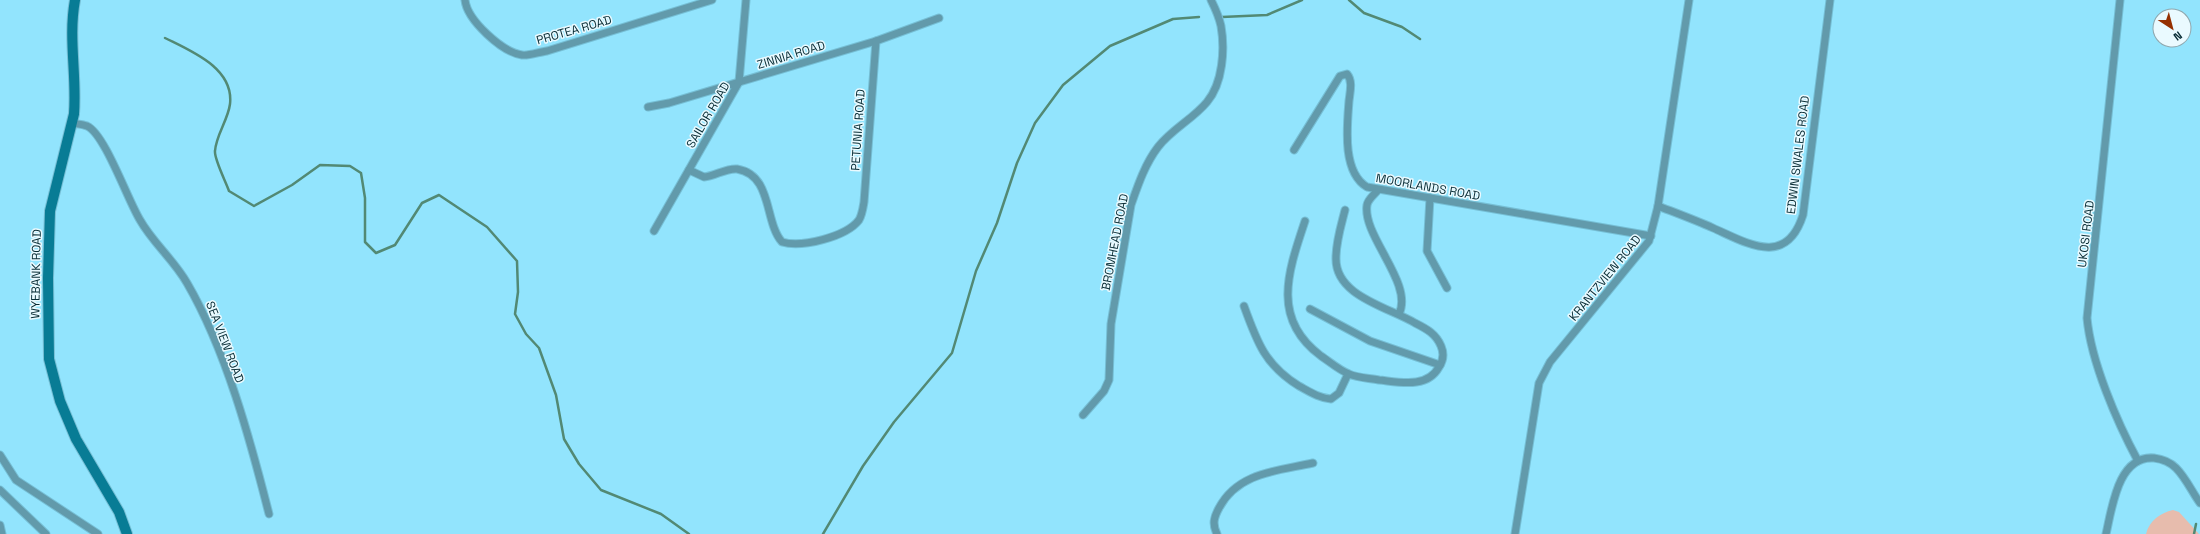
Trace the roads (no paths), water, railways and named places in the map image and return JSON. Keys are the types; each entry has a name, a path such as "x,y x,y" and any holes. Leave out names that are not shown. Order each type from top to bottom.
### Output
{"main road":[{"name":"WYEBANK ROAD","path":"76,0 71,34 75,98 72,123 57,177 50,211 48,278 49,359 60,401 76,439 120,512 127,534"}],"street":[{"name":"PROTEA ROAD","path":"465,0 470,17 476,24 505,47 524,55 546,51 712,0"},
{"name":"SAILOR ROAD","path":"654,231 739,82 746,0"},
{"name":"BROMHEAD ROAD","path":"1083,415 1104,391 1109,380 1111,324 1132,205 1137,186 1157,148 1169,135 1207,102 1218,82 1221,66 1221,24 1211,0"},
{"name":"KRANTZVIEW ROAD","path":"1515,534 1539,383 1550,362 1605,296 1651,236 1658,206 1689,0"},
{"name":"EDWIN SWALES ROAD","path":"1658,206 1758,247 1778,247 1794,234 1800,225 1805,203 1817,93 1830,0"},
{"name":"UKOSI ROAD","path":"2120,0 2087,318 2093,352 2124,431 2138,461"},
{"name":"ZINNIA ROAD","path":"648,107 739,82 876,41 939,18"},
{"name":"PETUNIA ROAD","path":"689,170 704,177 736,169 753,177 762,188 767,198 776,235 782,242 790,245 803,245 823,239 852,227 859,220 864,202 876,41"},
{"name":"MOORLANDS ROAD","path":"1294,150 1340,76 1347,74 1350,81 1348,124 1352,169 1360,183 1378,190 1651,236"},
{"name":"SEA VIEW ROAD","path":"72,123 88,126 99,138 139,220 176,265 198,302 211,329 246,430 269,514"},
{"path":"1378,190 1369,200 1367,212 1376,237 1400,290 1403,302 1399,314"},
{"path":"1430,198 1427,251 1447,288"},
{"path":"1305,221 1292,259 1288,290 1289,314 1293,325 1307,345 1348,374 1403,383 1415,383 1431,377 1440,365 1443,356 1442,349 1435,335 1399,314 1351,291 1340,276 1337,267 1336,253 1345,210"},
{"path":"1244,306 1263,352 1273,366 1286,378 1312,394 1331,399 1339,393 1348,374"},
{"path":"1310,309 1370,341 1440,365"},
{"path":"0,455 16,480 98,534"},
{"path":"2106,534 2120,484 2125,473 2138,461 2150,458 2169,462 2182,474 2200,503"},
{"path":"1217,534 1214,520 1224,500 1233,488 1258,475 1313,463"},
{"path":"0,490 46,534"},
{"path":"0,525 2,534"}],"waterway":[{"path":"1222,17 1267,15 1302,0"},
{"path":"1349,0 1364,13 1402,27 1420,39"},
{"path":"823,534 863,466 894,422 952,353 976,271 997,223 1017,163 1035,123 1063,85 1110,46 1173,19 1199,17"},
{"path":"165,38 209,62 225,80 229,91 230,104 227,116 217,139 215,155 229,191 254,206 292,185 320,165 350,166 361,173 365,198 365,242 376,253 395,245 422,203 439,195 487,227 517,261 518,292 515,314 526,334 539,348 556,395 564,439 579,464 601,490 661,514 689,534"},
{"path":"2194,534 2196,524"}]}
